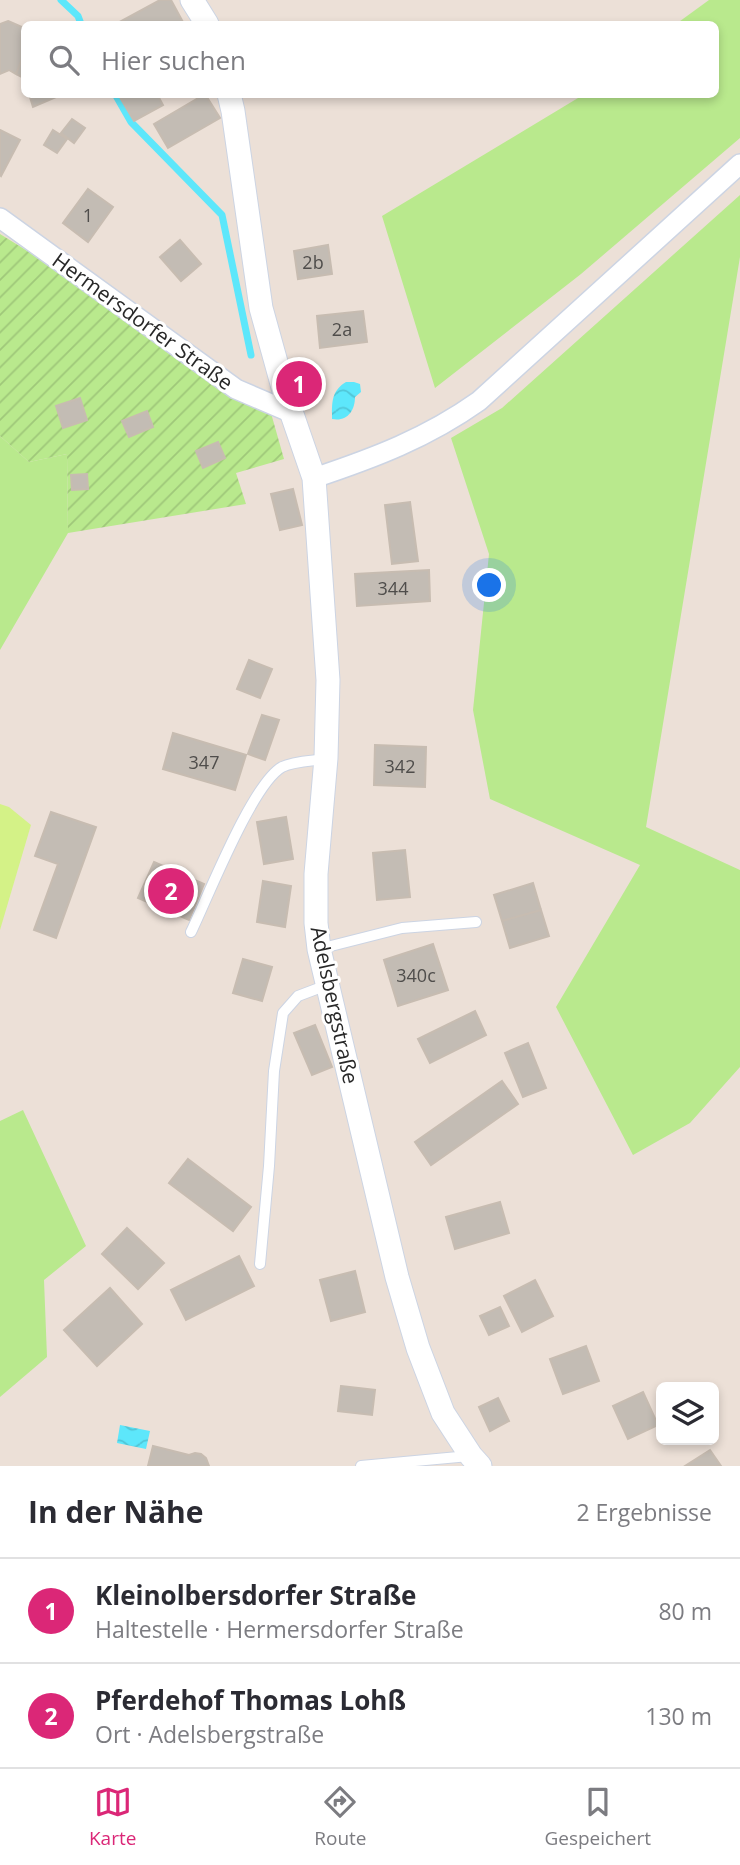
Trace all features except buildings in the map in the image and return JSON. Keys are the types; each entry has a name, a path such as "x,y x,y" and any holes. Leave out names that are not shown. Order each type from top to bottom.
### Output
{"street":[{"path":"192,0 205,21"},
{"path":"230,98 261,308 314,478 416,440 480,401 740,164"},
{"name":"Hermersdorfer Straße","path":"0,218 236,389 292,413"},
{"name":"Adelsbergstraße","path":"314,478 328,680 326,758 316,874 319,950 397,1277 418,1348 443,1413 475,1461"}],"lane":[{"path":"191,932 247,813 273,774 285,765 326,758"},
{"path":"319,950 402,928 476,922"},
{"path":"260,1264 274,1071 283,1013 298,996 327,985"},
{"path":"361,1466 475,1461"}],"green space":[{"path":"709,0 740,0 740,138 581,274 435,388 382,216 578,98 719,98 719,21 680,21"},
{"path":"740,195 740,257 646,827 740,870 740,1067 690,1123 633,1155 556,1007 640,865 490,799 473,710 489,554 451,438 502,408"},
{"path":"0,234 267,399 284,459 236,473 246,504 68,533 67,454 29,462 0,436"},
{"path":"0,436 29,462 67,454 68,533 0,650"},
{"path":"0,804 9,807 31,825 0,930"},
{"path":"23,1110 86,1246 44,1280 47,1357 0,1397 0,1121"}],"water":[{"path":"346,382 360,384 361,392 355,397 354,407 346,417 332,419 335,393"},
{"path":"120,1425 150,1431 146,1449 117,1443"}],"waterway":[{"path":"61,0 80,21"},
{"path":"117,98 131,122 222,215 251,355"}],"place":[{"name":"Kleinolbersdorfer Straße","path":"299,384"},
{"name":"Pferdehof Thomas Lohß","path":"171,891"}]}
